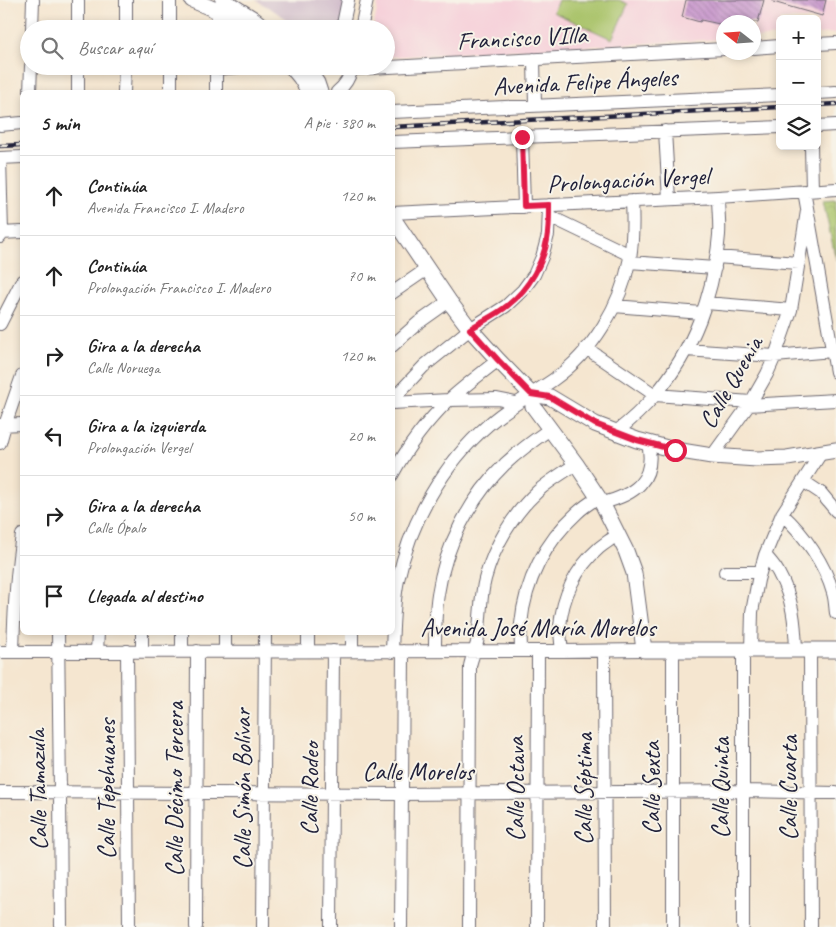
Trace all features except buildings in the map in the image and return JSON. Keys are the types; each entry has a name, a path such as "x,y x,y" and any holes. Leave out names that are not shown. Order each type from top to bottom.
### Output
{"main road":[{"path":"192,0 220,6 255,20"},
{"path":"220,6 236,20"},
{"path":"298,75 308,90"},
{"path":"312,75 319,90"},
{"path":"395,225 470,329 531,394 533,406 600,500 626,551 634,573 644,650"},
{"path":"531,394 550,397 595,424 648,443 675,450 712,456 757,459 787,458 836,450"},
{"path":"549,427 555,410 562,404"},
{"name":"Avenida José María Morelos","path":"644,650 836,650"}],"street":[{"path":"32,20 33,0"},
{"path":"78,0 78,20"},
{"path":"126,0 126,20"},
{"path":"170,0 170,20"},
{"path":"344,20 348,0"},
{"path":"363,20 367,0"},
{"path":"218,20 220,6"},
{"path":"821,44 836,43"},
{"path":"761,47 776,46"},
{"name":"Francisco VIlla","path":"395,66 716,49"},
{"path":"534,59 536,106"},
{"path":"30,90 31,75"},
{"path":"78,75 78,90"},
{"path":"124,90 125,75"},
{"path":"170,75 171,90"},
{"path":"216,75 216,90"},
{"name":"Francisco VIlla","path":"339,90 344,86 350,75"},
{"path":"821,93 836,92"},
{"name":"Avenida Felipe Ángeles","path":"395,112 776,95"},
{"path":"0,125 20,123"},
{"path":"821,126 836,125"},
{"path":"395,142 776,127"},
{"path":"665,131 668,199"},
{"path":"522,137 524,206"},
{"path":"811,150 807,211 836,372"},
{"path":"20,157 0,158 1,234 20,232"},
{"name":"Prolongación Vergel","path":"395,224 524,206 549,211 632,201 836,189"},
{"path":"616,432 637,415 655,395 670,376 693,335 704,308 715,263 719,232 718,197"},
{"path":"395,602 398,580 408,545 422,512 440,480 462,451 487,426 516,403 554,379 566,369 602,328 623,284 630,259 633,228 632,201"},
{"path":"395,398 424,366 470,329 506,306 524,290 534,275 542,257 548,235 549,211 630,259 715,263 799,263"},
{"name":"Calle Quenia","path":"712,456 750,404 775,356 791,310 807,211"},
{"path":"395,291 427,269"},
{"path":"0,324 20,285"},
{"path":"395,343 449,301"},
{"path":"614,306 791,310"},
{"path":"586,348 655,395 750,404 836,400"},
{"path":"686,350 775,356 832,351"},
{"path":"395,470 422,429 449,400 498,360"},
{"path":"0,443 3,425 20,381"},
{"path":"395,401 497,400 516,403"},
{"path":"3,425 20,424"},
{"path":"435,651 434,622 444,564 468,511 504,465 549,427"},
{"path":"521,651 520,625 525,600 532,575 544,552 559,531 578,512 600,500 614,500 637,488 645,478 649,467 648,443"},
{"name":"Calle Quinta","path":"743,927 742,791 748,650 752,612 765,555 782,514 821,453"},
{"path":"469,927 470,666 478,636 485,579 494,552 521,508 538,490 576,464"},
{"path":"803,480 821,492 836,511"},
{"path":"782,514 808,544 822,567 833,593 836,613"},
{"path":"562,651 560,628 564,605 572,584 589,558 618,534"},
{"path":"13,652 14,605 20,551"},
{"name":"Calle Cuarta","path":"765,555 779,572 789,595 803,650 810,793 811,927"},
{"path":"725,572 760,572"},
{"path":"395,634 401,794 401,927"},
{"name":"Calle Tamazula","path":"58,635 61,927"},
{"path":"97,652 98,635"},
{"path":"142,635 142,651"},
{"path":"182,635 182,651"},
{"path":"224,651 225,635"},
{"name":"Calle Simón Bolívar","path":"263,927 265,635"},
{"path":"308,635 308,651"},
{"path":"352,635 352,651"},
{"name":"Calle Séptima","path":"604,650 605,927"},
{"name":"Avenida José María Morelos","path":"0,652 644,650"},
{"name":"Calle Sexta","path":"673,650 673,927"},
{"name":"Calle Décimo Tercera","path":"196,927 197,651"},
{"name":"Calle Rodeo","path":"331,927 333,651"},
{"name":"Calle Octava","path":"537,927 538,651"},
{"name":"Calle Tepehuanes","path":"127,652 128,927"},
{"name":"Calle Morelos","path":"0,792 401,794 742,791 836,793"}],"shaded area":[{"path":"256,0 355,0 350,20 287,20"},
{"path":"379,0 836,0 836,33 821,34 821,15 776,15 776,36 761,37 761,15 716,15 716,39 395,57 395,20 375,20"}],"green space":[{"path":"558,0 619,0 628,4 612,39 553,12"},
{"path":"836,200 836,260 823,201"}],"railway":[{"path":"821,105 836,104"},
{"path":"395,127 776,107"},
{"path":"0,146 20,145"}],"route":[{"path":"522,137 524,206 549,205 548,235 542,257 534,275 524,290 506,306 470,329 531,394 550,397 595,424 637,440 675,450"}]}
